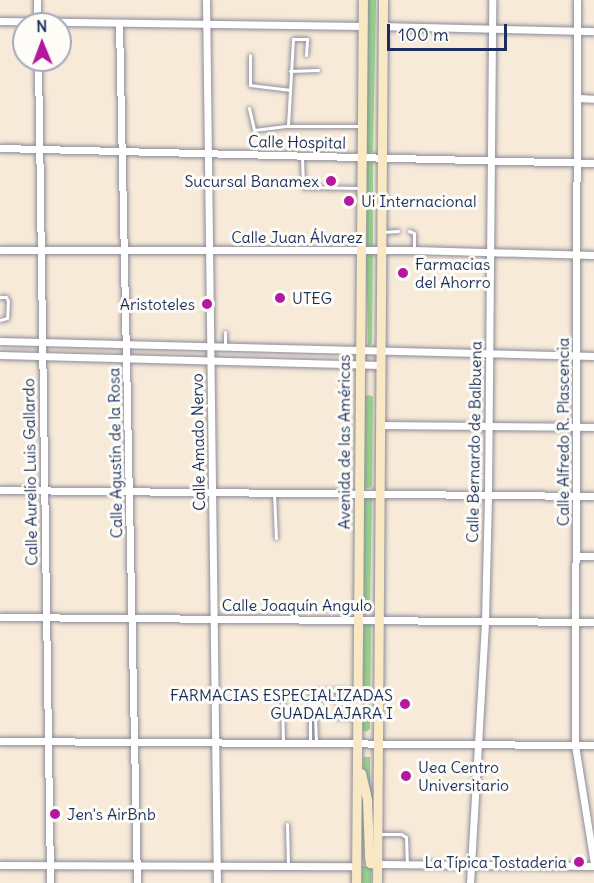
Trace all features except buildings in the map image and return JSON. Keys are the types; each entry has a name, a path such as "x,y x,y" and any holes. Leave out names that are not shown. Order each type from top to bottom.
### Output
{"main road":[{"name":"Avenida de las Américas","path":"356,883 363,0"},
{"path":"377,883 383,0"},
{"path":"358,768 367,800 370,863 378,864"}],"street":[{"name":"Calle Amado Nervo","path":"206,0 217,883"},
{"name":"Calle Bernardo de Balbuena","path":"470,883 485,620 490,354 488,252 492,0"},
{"name":"Calle Alfredo R. Plascencia","path":"576,0 575,745 594,864"},
{"path":"72,23 363,26"},
{"name":"Calle Agustín de la Rosa","path":"119,23 137,883"},
{"path":"383,26 594,31"},
{"name":"Calle Aurelio Luis Gallardo","path":"38,72 50,883"},
{"path":"577,98 594,99"},
{"name":"Calle Hospital","path":"0,148 594,163"},
{"name":"Calle Juan Álvarez","path":"0,250 414,250 594,255"},
{"path":"0,341 594,356"},
{"path":"0,355 381,365"},
{"path":"381,425 594,427"},
{"path":"0,490 594,496"},
{"path":"576,556 594,556"},
{"name":"Calle Joaquín Angulo","path":"0,616 594,622"},
{"path":"0,741 594,745"},
{"path":"378,864 594,864"},
{"path":"0,865 356,866"}],"lane":[{"path":"288,126 293,39 307,39 306,55"},
{"path":"250,56 250,85 289,90"},
{"path":"290,71 318,70"},
{"path":"249,108 254,130 288,126 362,126"},
{"path":"302,156 303,187 361,188"},
{"path":"383,232 398,231"},
{"path":"409,231 414,233 414,250"},
{"path":"0,297 6,297 8,301 7,318 0,320"},
{"path":"225,332 225,347"},
{"path":"274,493 276,538"},
{"path":"313,743 316,690 358,696"},
{"path":"282,696 283,743"},
{"path":"313,743 310,696 321,696"},
{"path":"337,696 358,696"},
{"path":"337,703 358,696"},
{"path":"310,704 321,704"},
{"path":"315,717 321,718"},
{"path":"337,717 358,717"},
{"path":"287,824 288,866"},
{"path":"378,834 401,834 406,837 407,864"}],"green space":[{"path":"368,0 376,0 373,151 369,154 366,151"},
{"path":"366,162 373,162 373,247 366,247"},
{"path":"373,252 372,342 370,346 368,345 366,253"},
{"path":"365,396 373,397 372,487 368,488 364,487"},
{"path":"368,496 372,498 370,607 367,610 364,606 364,499"},
{"path":"367,623 371,625 370,729 366,732 362,730 364,626"},
{"path":"363,757 370,757 370,833 364,777"},
{"path":"362,866 371,866 371,883 362,883"}],"place":[{"name":"Sucursal Banamex","path":"331,181"},
{"name":"Ui Internacional","path":"349,201"},
{"name":"Farmacias del Ahorro","path":"403,273"},
{"name":"UTEG","path":"280,298"},
{"name":"Aristoteles","path":"207,304"},
{"name":"FARMACIAS ESPECIALIZADAS GUADALAJARA I","path":"405,704"},
{"name":"Uea Centro Universitario","path":"406,776"},
{"name":"Jen's AirBnb","path":"55,814"},
{"name":"La Típica Tostaderia","path":"579,862"}]}
